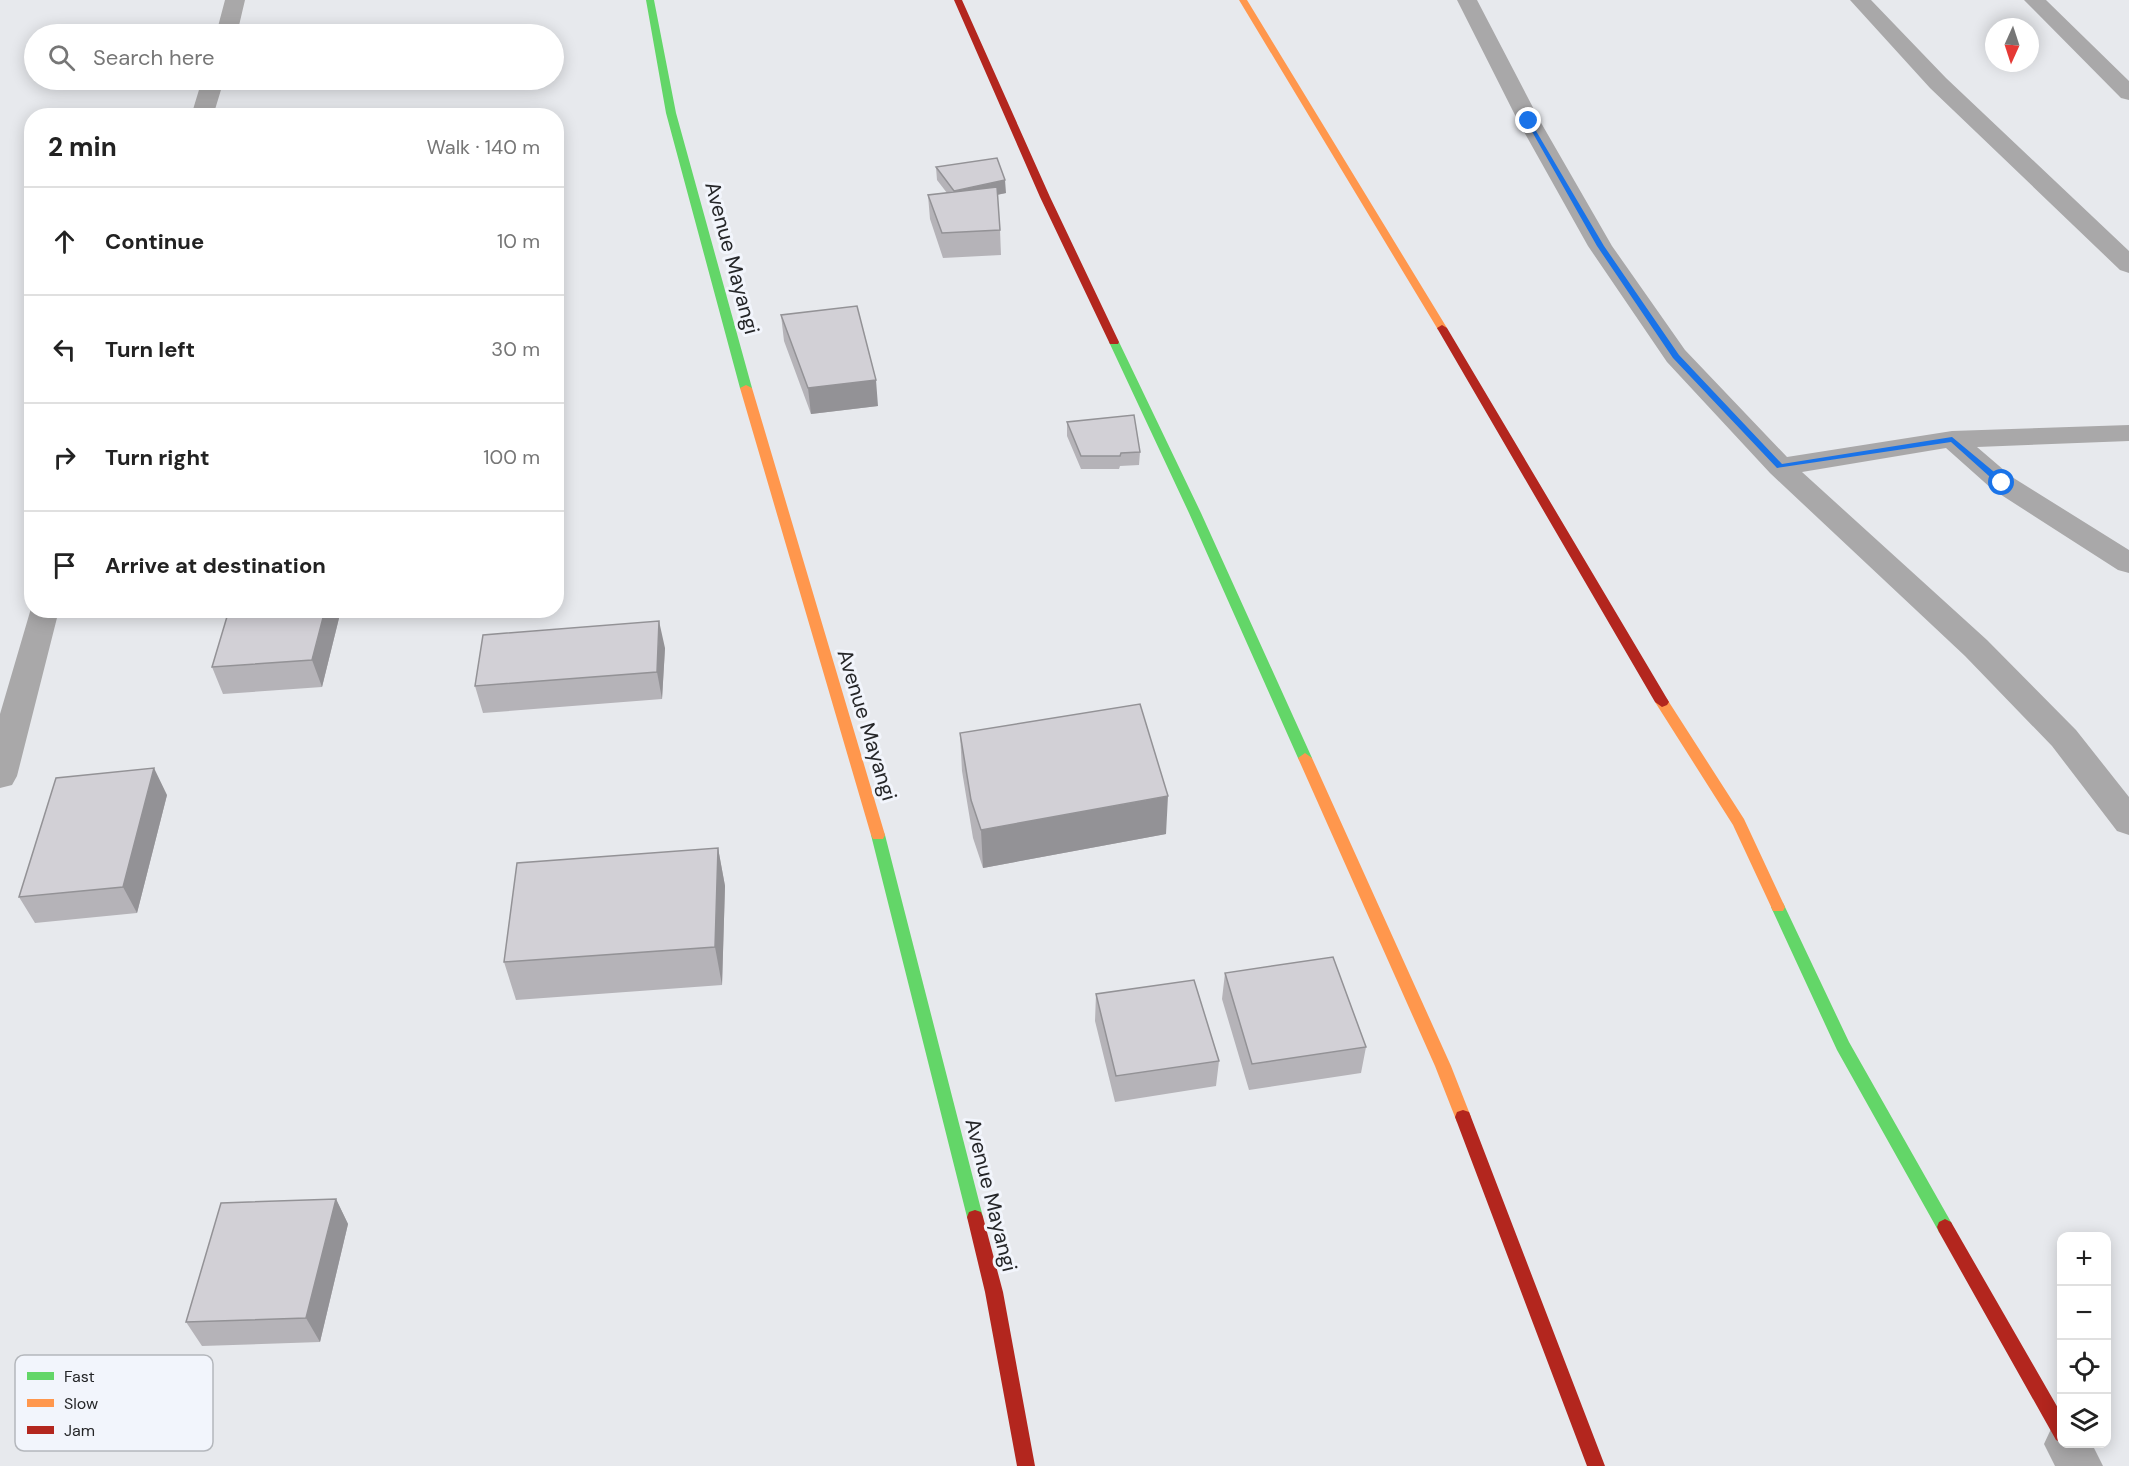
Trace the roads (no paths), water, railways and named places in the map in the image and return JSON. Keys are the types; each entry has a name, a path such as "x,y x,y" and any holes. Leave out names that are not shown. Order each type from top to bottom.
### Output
{"street":[{"path":"229,24 235,0"},
{"name":"Avenue Mayangi","path":"650,0 671,113 712,269 774,489 879,838 994,1292 1026,1466"},
{"path":"958,0 1045,197 1195,513 1443,1066 1596,1466"},
{"path":"1244,0 1494,414 1669,715 1739,823 1843,1046 2057,1427"},
{"path":"1467,0 1524,111 1600,246 1676,356 1780,467 1976,648 2064,738 2129,822"},
{"path":"1860,0 1938,83 2129,265"},
{"path":"2034,0 2129,93"},
{"path":"204,108 210,90"},
{"path":"1780,467 1952,439 2129,434"},
{"path":"1952,439 2002,483 2129,563"},
{"path":"0,776 42,618"},
{"path":"2070,1448 2080,1466"}]}
